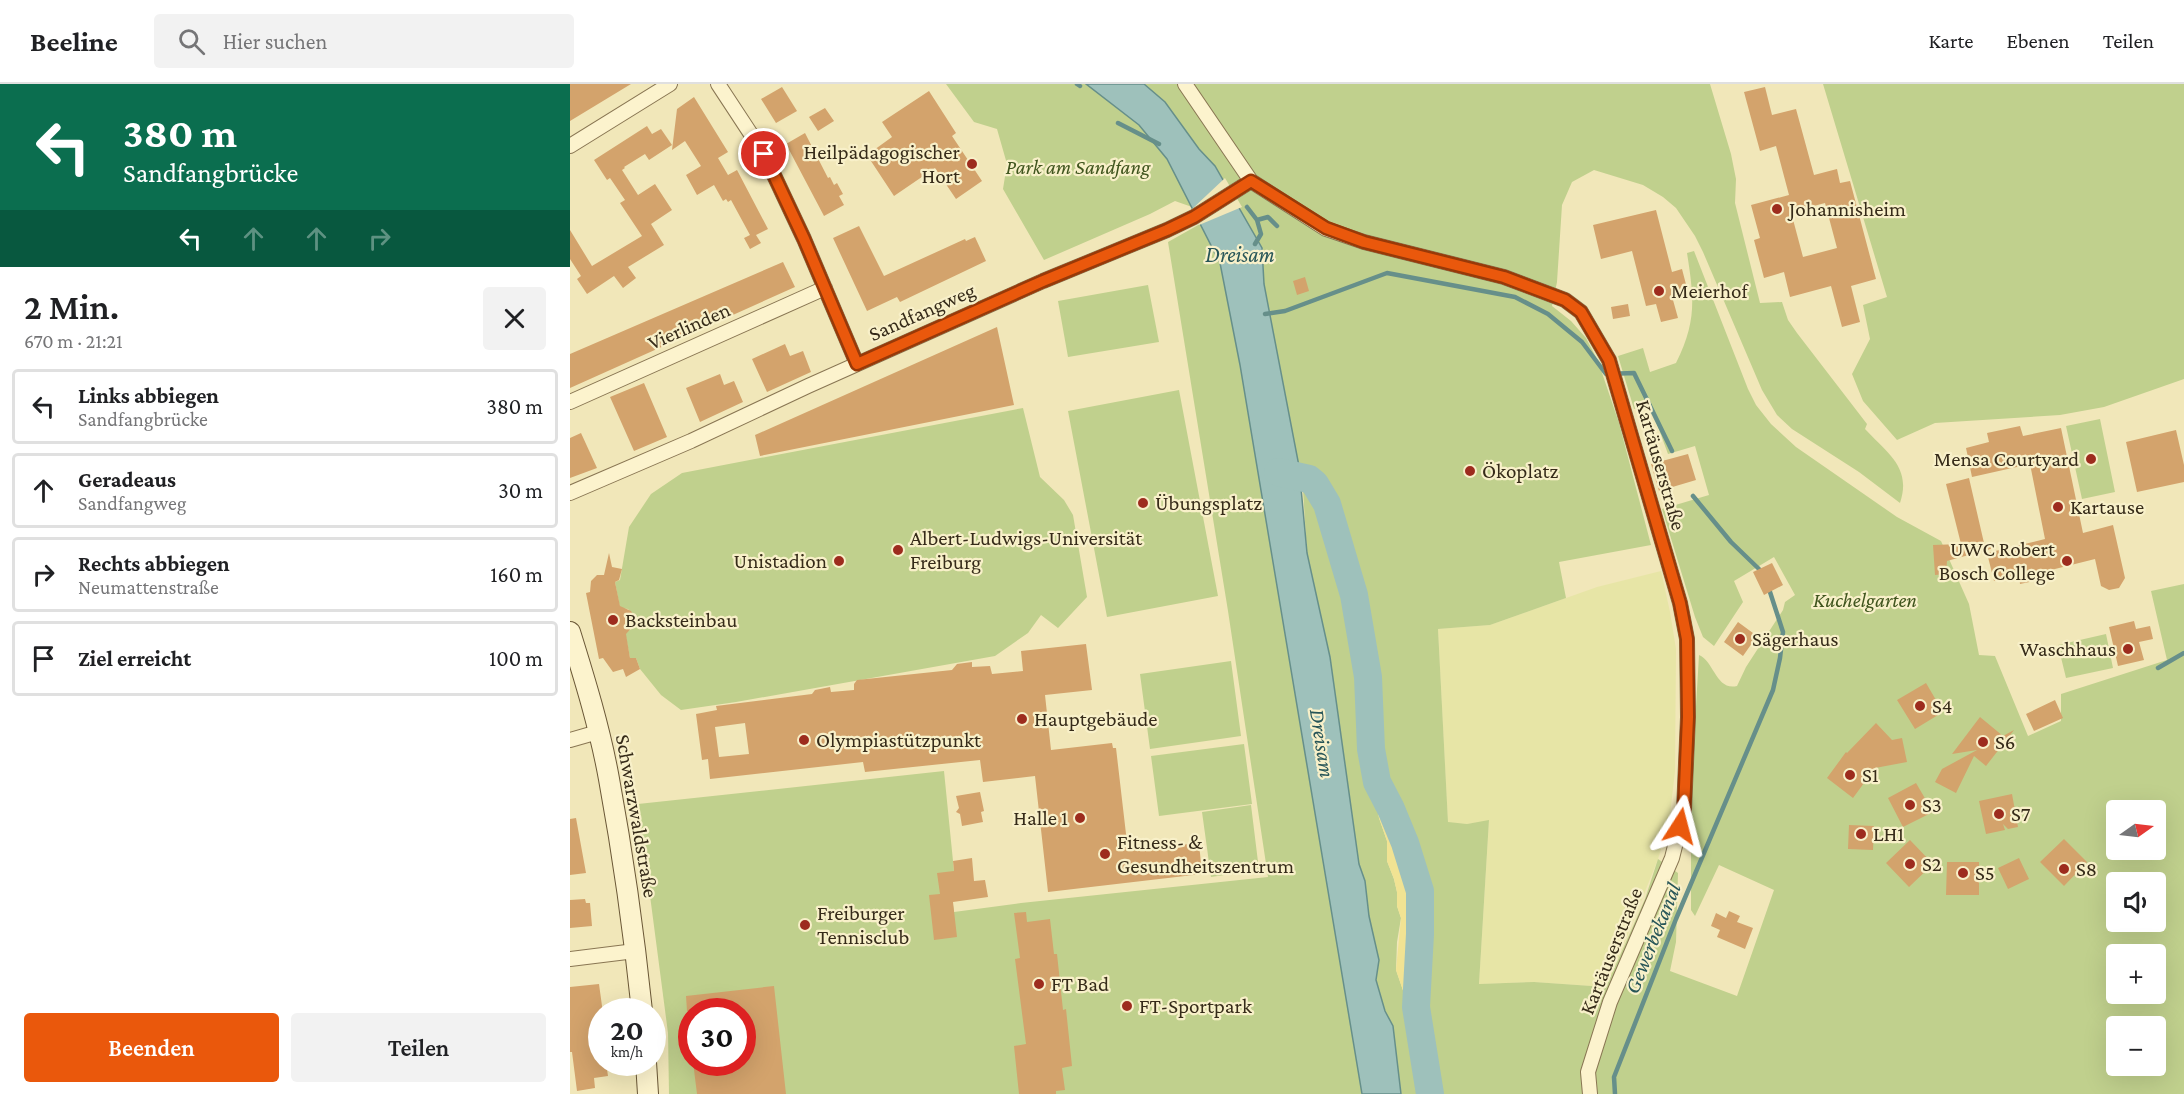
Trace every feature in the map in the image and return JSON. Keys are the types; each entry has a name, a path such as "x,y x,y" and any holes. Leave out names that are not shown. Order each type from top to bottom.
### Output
{"main road":[{"name":"Schwarzwaldstraße","path":"570,632 609,777 636,951 641,998"},
{"path":"647,1076 648,1094"}],"street":[{"path":"570,146 670,84"},
{"path":"718,84 764,154 857,364"},
{"name":"Kartäuserstraße","path":"1185,84 1246,185 1326,228 1364,242 1504,277 1565,300 1581,312 1609,360 1680,603 1687,639 1688,717 1684,810 1672,858 1610,1002 1588,1072 1590,1094"},
{"name":"Sandfangweg","path":"570,493 691,441 857,364 1194,217 1246,185"},
{"name":"Vierlinden","path":"570,402 825,288"},
{"path":"570,740 598,732"},
{"path":"570,959 636,951"}],"shaded area":[{"path":"1661,571 1676,649 1675,771 1669,823 1658,859 1610,979 1606,987 1534,982 1479,984 1489,821 1467,824 1448,823 1438,629 1490,625 1597,587"}],"green space":[{"name":"Park am Sandfang","path":"946,84 1086,84 1139,125 1155,143 1167,159 1192,207 1175,201 1044,260 1003,189 1007,164 997,129 974,122"},
{"name":"Kuchelgarten","path":"1144,84 1710,84 1731,154 1736,179 1735,203 1760,303 1782,302 1788,320 1797,333 1867,424 1865,429 1889,453 1900,470 1903,490 1900,503 1859,472 1792,429 1777,415 1762,390 1703,252 1676,208 1643,185 1594,170 1572,182 1562,205 1557,282 1552,306 1571,321 1586,338 1598,361 1619,423 1651,545 1559,562 1566,598 1490,625 1438,629 1448,822 1467,824 1489,820 1479,984 1534,982 1606,987 1645,899 1658,859 1678,873 1676,942 1670,971 1737,996 1774,890 1719,865 1695,916 1691,910 1691,792 1699,655 1704,658 1724,684 1737,686 1746,667 1783,610 1785,602 1795,595 1774,557 1734,581 1743,602 1714,646 1703,637 1662,509 1709,495 1695,446 1668,454 1650,405 1634,409 1618,356 1643,348 1650,372 1676,363 1691,322 1692,297 1687,253 1694,251 1748,389 1756,405 1771,424 1796,447 1897,517 1941,541 1969,604 1979,655 1995,656 2028,736 2061,721 2061,694 2167,660 2151,591 2184,584 2184,1094 1438,1094 1424,1027 1425,886 1420,857 1390,791 1363,596 1335,504 1326,487 1314,474 1299,466 1264,284 1262,248 1215,166 1199,149 1165,102"},
{"path":"1823,84 2184,84 2184,379 2104,407 2060,415 1935,423 1897,440 1863,401 1852,374 1870,339 1863,305 1887,297"},
{"path":"1200,224 1220,263 1240,365 1362,1094 669,1094 666,998 663,998 638,804 944,771 954,871 952,898 954,912 1268,877 1228,611 1168,242"},
{"path":"1148,285 1159,342 1068,357 1058,301"},
{"name":"Übungsplatz","path":"1179,390 1218,596 1107,617 1068,411"},
{"name":"Unistadion","path":"1023,408 1040,477 1064,500 1073,515 1087,597 1058,628 1041,615 1028,633 995,656 681,710 661,695 640,669 636,658 630,658 625,632 632,629 635,618 628,609 620,608 615,582 620,580 629,527 651,494 682,473"},
{"name":"Mensa Courtyard","path":"2100,419 2115,492 2082,499 2066,426"},
{"path":"1312,487 1327,510 1336,542 1336,554 1344,577 1359,679 1361,706 1358,729 1359,748 1376,798 1379,818 1387,841 1387,861 1397,892 1397,906 1401,918 1396,970 1407,1002 1423,1094 1401,1094 1393,1026 1385,1011 1376,980 1379,960 1369,916 1365,881 1359,864 1330,657 1307,553 1303,490"},
{"path":"2106,634 2113,668 2066,678 2058,645"},
{"path":"1231,661 1241,736 1150,749 1140,674"},
{"path":"1244,744 1252,804 1159,816 1151,756"},
{"path":"1251,805 1259,870 1211,877 1202,812"}],"sand":[{"path":"1299,466 1312,472 1331,496 1344,530 1363,596 1390,791 1416,851 1426,889 1424,1027 1438,1094 1423,1094 1407,1002 1396,970 1401,918 1397,906 1394,879 1387,861 1387,841 1379,818 1376,798 1359,748 1358,729 1361,706 1359,679 1344,577 1336,554 1336,542 1327,510 1312,487 1303,490"}],"water":[{"name":"Dreisam","path":"1086,84 1144,84 1165,102 1199,149 1215,166 1262,248 1264,284 1299,466 1307,553 1330,657 1359,864 1365,881 1369,916 1379,960 1376,980 1385,1011 1393,1026 1401,1094 1362,1094 1240,365 1220,263 1167,159 1139,125"}],"pier":[{"path":"1225,178 1242,207 1199,225 1191,210"}],"building":[{"path":"570,84 631,84 570,121"},
{"path":"782,87 797,111 776,123 761,99"},
{"name":"Johannisheim","path":"1765,87 1772,115 1796,109 1814,175 1837,169 1840,183 1850,181 1876,279 1851,286 1860,322 1842,327 1831,286 1790,297 1784,272 1764,278 1754,240 1760,238 1751,205 1789,195 1776,146 1760,151 1744,92","holes":["1825,203 1837,248 1803,257 1791,212"]},
{"path":"929,91 956,133 952,136 982,181 956,199 935,168 894,196 867,155 892,137 882,122"},
{"path":"694,97 728,152 718,158 728,175 737,170 768,229 756,235 761,243 750,249 744,238 750,235 731,200 723,201 714,185 697,195 686,175 701,166 685,141 672,150 677,109"},
{"path":"825,108 834,121 818,131 809,117"},
{"path":"647,126 652,134 661,129 672,145 649,160 645,154 622,170 638,195 655,184 672,210 651,224 664,245 628,267 636,278 623,288 614,276 587,294 577,279 581,276 570,259 570,230 592,266 642,236 620,203 625,200 610,178 607,180 594,160"},
{"path":"805,133 828,178 830,177 834,185 837,183 843,194 839,196 844,205 824,216 786,144"},
{"path":"1656,210 1672,272 1682,269 1689,296 1673,300 1678,318 1661,322 1656,304 1646,306 1632,251 1601,259 1593,225"},
{"path":"859,226 884,276 965,239 966,241 975,237 986,261 900,302 897,297 867,311 833,238"},
{"path":"783,262 795,287 570,388 570,354"},
{"path":"1305,277 1309,291 1297,295 1293,281"},
{"path":"1628,304 1630,316 1613,319 1611,307"},
{"path":"997,327 1014,405 760,456 755,435"},
{"path":"785,344 790,356 803,351 811,372 767,392 752,359"},
{"path":"720,374 724,385 734,381 743,402 700,422 686,388"},
{"path":"644,383 667,437 634,451 610,397"},
{"name":"Kartause","path":"2020,426 2023,436 2061,428 2083,533 2113,525 2125,578 2119,588 2109,590 2101,586 2095,559 2051,570 2053,577 2020,584 2019,576 1994,581 1987,553 2045,539 2030,464 1972,477 1966,448 1989,442 1987,433"},
{"path":"2176,430 2184,465 2184,482 2137,492 2126,442"},
{"path":"581,433 597,468 570,478 570,438"},
{"path":"1688,454 1696,480 1659,491 1651,464"},
{"path":"1969,478 1984,543 1993,543 1994,548 1947,561 1946,574 1935,575 1933,545 1961,544 1946,484"},
{"name":"Backsteinbau","path":"609,553 612,567 622,569 619,580 615,582 620,606 631,611 635,618 634,625 626,634 630,658 636,658 640,669 626,677 623,669 613,672 603,658 599,659 586,593 590,592 591,581 597,575 604,575"},
{"path":"1772,563 1783,585 1764,595 1753,572"},
{"name":"Waschhaus","path":"2134,621 2136,629 2150,626 2153,639 2139,642 2144,660 2118,666 2109,627"},
{"name":"Sägerhaus","path":"1738,622 1757,636 1743,656 1724,642"},
{"path":"1086,644 1092,690 1045,695 1051,750 1112,743 1113,748 1116,748 1128,851 1199,843 1202,874 1048,892 1035,776 983,782 980,760 865,772 863,762 710,779 708,759 702,760 696,714 717,710 716,706 812,694 815,690 830,687 831,692 854,690 857,680 952,670 957,664 972,662 972,667 990,666 992,674 1023,671 1021,651","holes":["745,723 749,754 719,757 715,727"]},
{"name":"S4","path":"1926,683 1943,712 1915,729 1897,700"},
{"path":"2055,700 2063,718 2034,731 2026,714"},
{"path":"1980,717 2003,736 2014,730 1986,766 1974,756 1956,793 1935,782 1942,769 1977,750 1952,754"},
{"path":"1876,723 1892,740 1902,738 1907,762 1875,768 1853,798 1827,778 1846,752"},
{"name":"S3","path":"1916,783 1933,812 1903,827 1888,798"},
{"path":"980,792 984,811 981,812 983,822 962,826 960,814 956,812 959,808 956,796"},
{"name":"S7","path":"2012,794 2018,827 2008,829 2003,824 2005,830 1986,834 1979,801"},
{"path":"576,818 586,873 570,875 570,819"},
{"name":"LH1","path":"1849,825 1874,826 1873,850 1848,849"},
{"name":"S8","path":"2064,839 2087,862 2064,886 2040,862"},
{"name":"S2","path":"1910,840 1933,864 1909,887 1886,863"},
{"name":"Freiburger Tennisclub","path":"972,858 974,881 985,880 988,897 953,902 957,937 934,940 929,895 940,894 937,873 954,871 953,861"},
{"path":"2019,858 2029,879 2008,889 1998,868"},
{"name":"S5","path":"1947,862 1979,862 1979,895 1946,895"},
{"path":"585,899 586,903 590,903 592,926 570,928 570,900"},
{"path":"1729,911 1740,916 1737,922 1753,928 1745,949 1717,937 1720,930 1711,926 1716,913 1726,918"},
{"name":"FT Bad","path":"1026,912 1027,922 1050,919 1054,954 1057,954 1072,1066 1062,1068 1065,1090 1056,1091 1056,1094 1019,1094 1014,1046 1026,1044 1015,959 1020,958 1014,913"},
{"path":"599,984 601,998 588,998 588,1076 608,1076 594,1078 595,1088 577,1091 572,1052 570,1052 570,987"},
{"path":"774,986 786,1094 697,1094 695,1076 756,1076 756,998 686,998 686,996"}],"waterway":[{"path":"1118,123 1159,144"},
{"path":"1247,207 1257,220 1261,234 1255,244"},
{"path":"1257,220 1268,217 1277,226"},
{"path":"1265,314 1285,311 1387,273 1515,297 1548,314 1582,342 1606,374 1634,373 1672,451"},
{"path":"1278,472 1309,479 1315,484 1327,504 1354,595 1368,677 1371,749 1377,782 1405,843 1420,891 1416,1007 1430,1094"},
{"name":"Gewerbekanal","path":"1693,496 1731,542 1759,569"},
{"name":"Gewerbekanal","path":"1615,1094 1614,1077 1676,919 1773,690 1783,632 1770,592"},
{"path":"2158,668 2184,653"}],"place":[{"name":"Heilpädagogischer Hort","path":"972,164"},
{"name":"Johannisheim","path":"1777,209"},
{"name":"Meierhof","path":"1659,291"},
{"name":"Mensa Courtyard","path":"2091,459"},
{"name":"Ökoplatz","path":"1470,471"},
{"name":"Übungsplatz","path":"1143,503"},
{"name":"Kartause","path":"2058,507"},
{"name":"Albert-Ludwigs-Universität Freiburg","path":"898,550"},
{"name":"Unistadion","path":"839,561"},
{"name":"UWC Robert Bosch College","path":"2067,561"},
{"name":"Backsteinbau","path":"613,620"},
{"name":"Sägerhaus","path":"1740,639"},
{"name":"Waschhaus","path":"2128,649"},
{"name":"S4","path":"1920,706"},
{"name":"Hauptgebäude","path":"1022,719"},
{"name":"Olympiastützpunkt","path":"804,740"},
{"name":"S6","path":"1983,742"},
{"name":"S1","path":"1850,775"},
{"name":"S3","path":"1910,805"},
{"name":"S7","path":"1999,814"},
{"name":"Halle 1","path":"1080,818"},
{"name":"LH1","path":"1861,834"},
{"name":"Fitness- & Gesundheitszentrum","path":"1105,854"},
{"name":"S2","path":"1910,864"},
{"name":"S8","path":"2064,869"},
{"name":"S5","path":"1963,873"},
{"name":"Freiburger Tennisclub","path":"805,925"},
{"name":"FT Bad","path":"1039,984"},
{"name":"FT-Sportpark","path":"1127,1006"}],"route":[{"path":"764,154 804,239 857,364 1043,281 1167,230 1194,217 1251,181 1326,228 1364,242 1504,277 1565,300 1581,312 1609,360 1680,603 1687,639 1688,717 1684,810 1680,826"}]}
